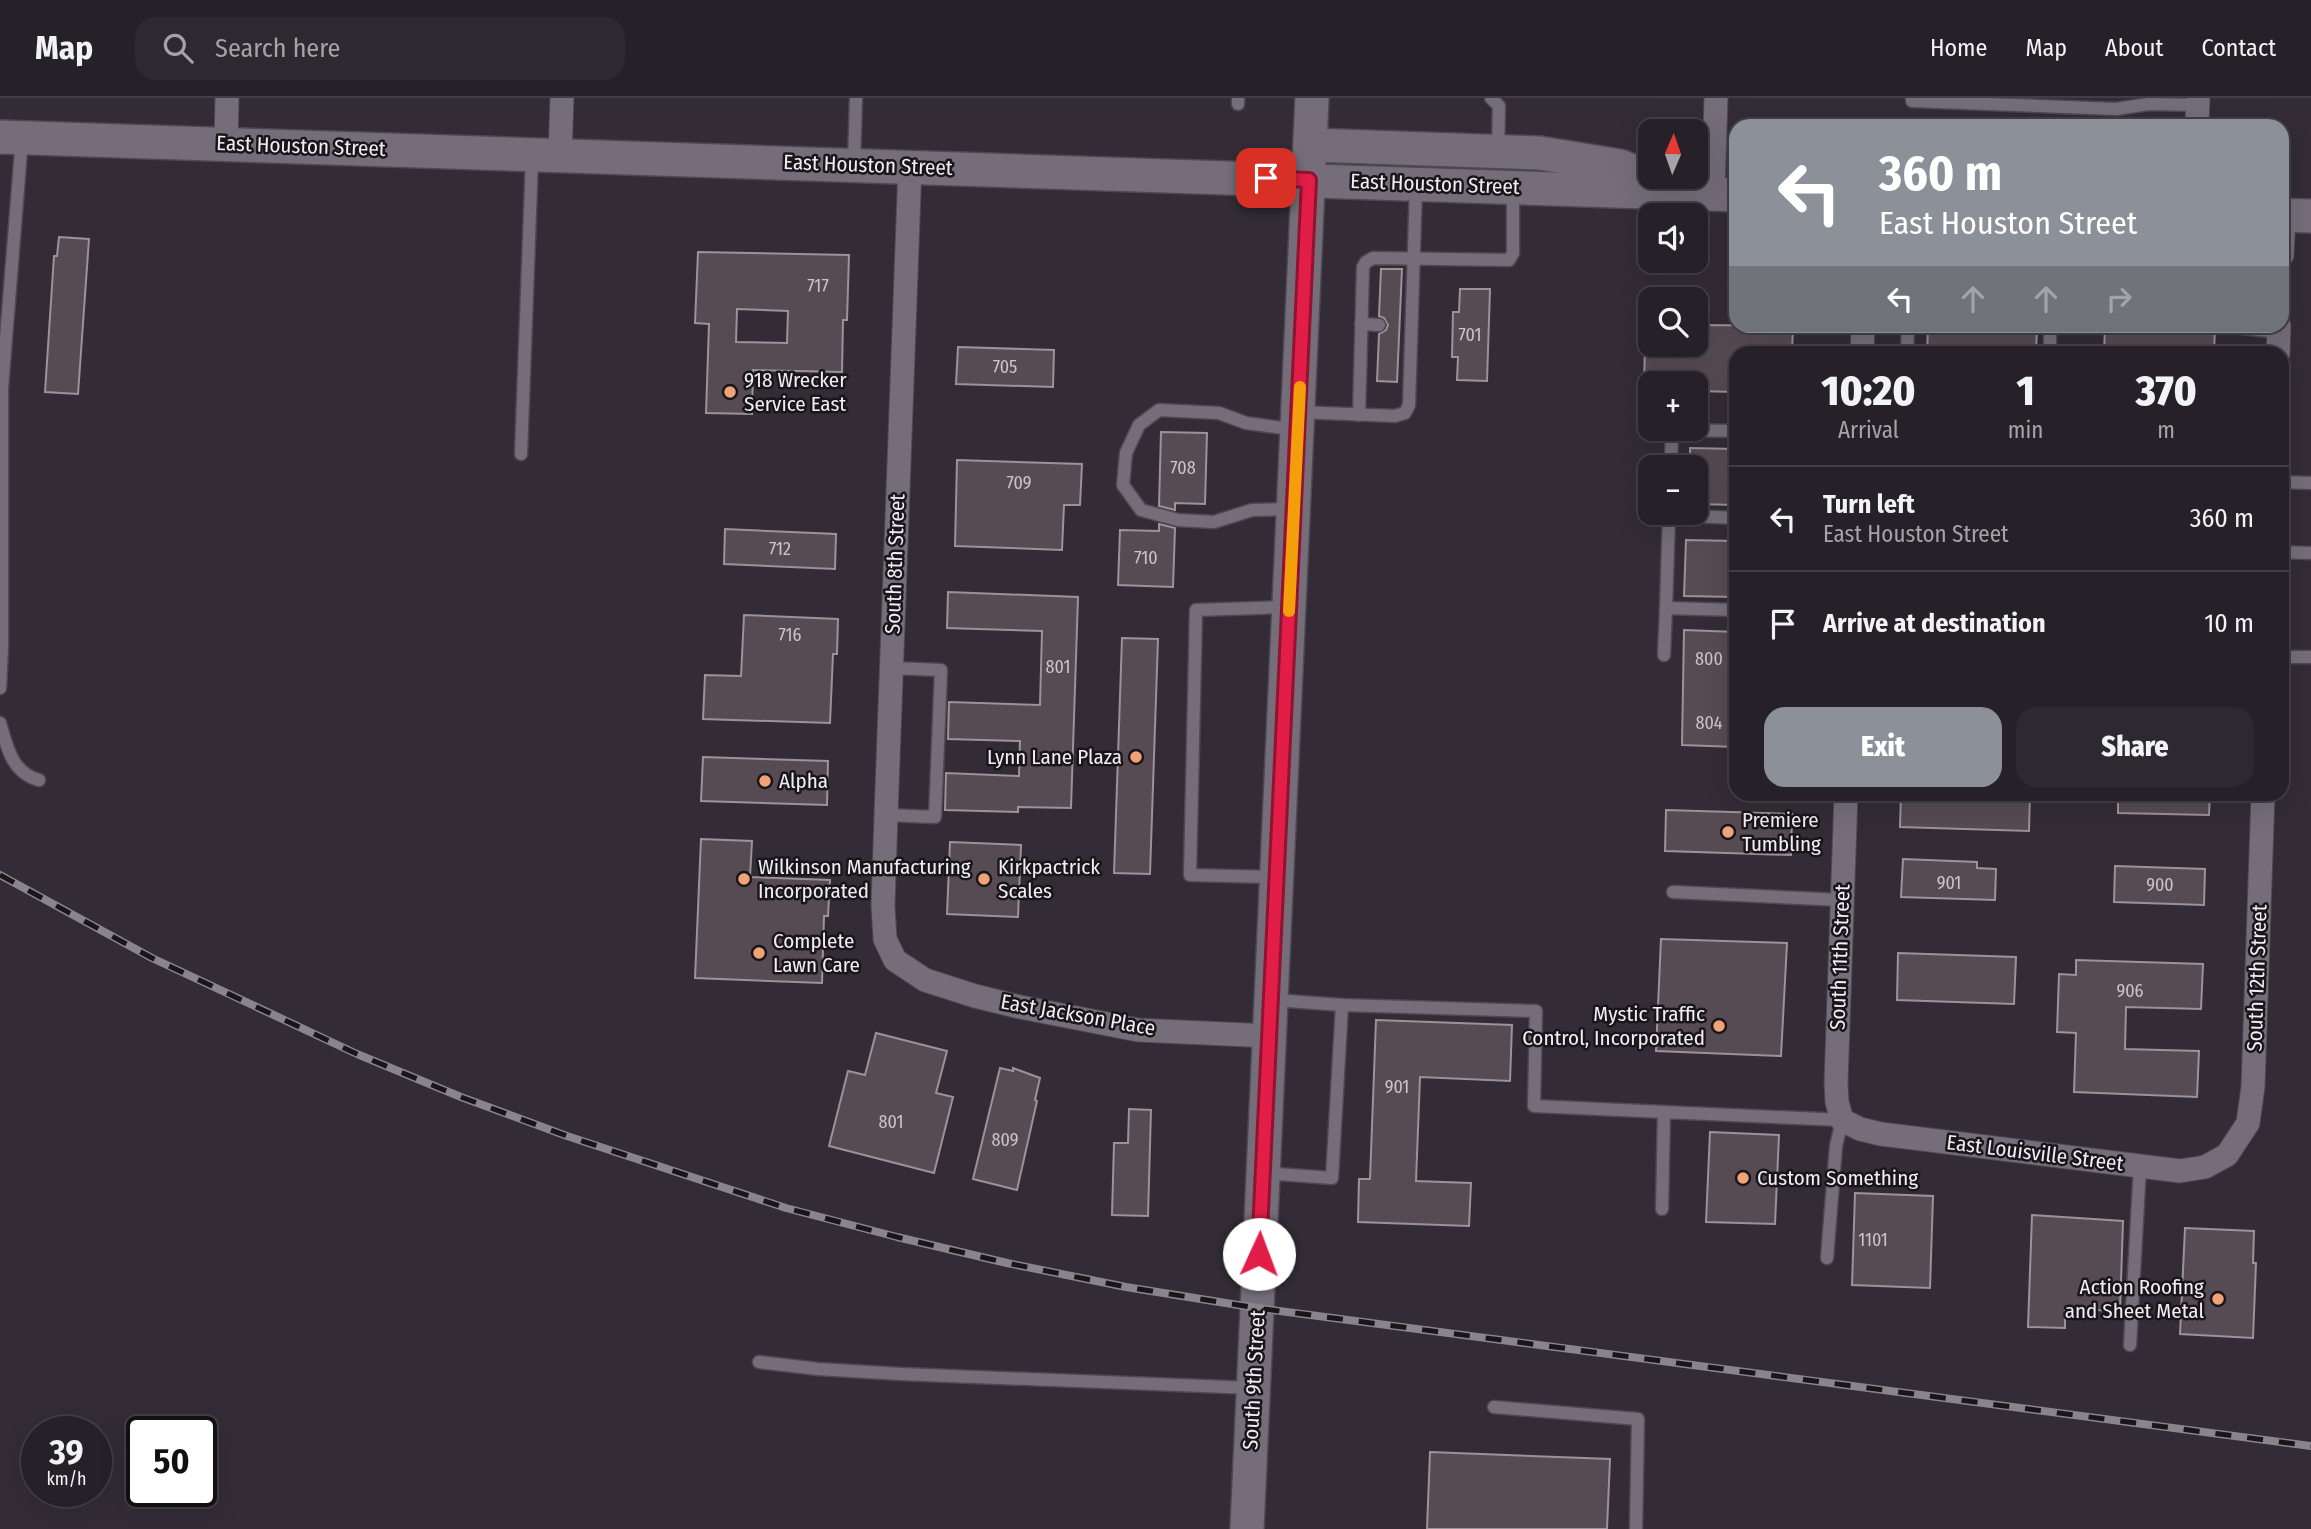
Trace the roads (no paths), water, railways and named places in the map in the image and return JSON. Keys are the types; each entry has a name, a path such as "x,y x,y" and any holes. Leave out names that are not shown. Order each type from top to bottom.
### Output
{"street":[{"path":"226,144 227,98"},
{"path":"546,154 562,98"},
{"name":"South 9th Street","path":"1247,1529 1312,98"},
{"path":"1311,145 1540,153 1620,166 1711,194 1716,98"},
{"name":"East Houston Street","path":"11,137 1711,194"},
{"name":"South 8th Street","path":"895,960 885,939 883,924 910,166"},
{"name":"South 11th Street","path":"1842,1120 1836,1083 1846,801"},
{"name":"South 12th Street","path":"2227,1155 2248,1123 2253,1087 2263,801"},
{"name":"East Jackson Place","path":"895,960 925,980 1020,1007 1138,1030 1270,1036"},
{"name":"East Louisville Street","path":"1842,1120 1860,1129 1881,1134 2180,1171 2206,1167 2227,1155"}],"lane":[{"path":"854,164 856,98"},
{"path":"1491,98 1499,106 1498,151"},
{"path":"1912,98 1912,101 2116,109 2149,101 2197,110"},
{"path":"0,688 2,388 11,137"},
{"path":"521,454 546,154"},
{"path":"1294,509 1252,510 1214,522 1178,520 1141,510 1123,485 1126,453 1139,425 1159,410 1219,413 1246,424 1359,415 1395,416 1405,413 1409,405 1406,325 1414,260 1416,184"},
{"path":"1359,415 1363,267 1366,261 1373,258 1509,260 1513,253 1513,187"},
{"path":"1362,324 1379,325"},
{"path":"1671,455 1672,430 1729,431"},
{"path":"2289,482 2311,483"},
{"path":"1708,516 1729,518"},
{"path":"1664,655 1669,525"},
{"path":"2289,552 2311,553"},
{"path":"1277,877 1190,875 1196,610 1290,607"},
{"path":"1666,608 1729,611"},
{"path":"2289,657 2311,657"},
{"path":"886,815 935,817 942,670 891,668"},
{"path":"0,723 9,754 26,776 39,780"},
{"path":"1673,892 1842,900"},
{"path":"1272,1000 1536,1012 1534,1105 1842,1120 1836,1146 1827,1258"},
{"path":"1263,1173 1332,1178 1342,1005"},
{"path":"1662,1209 1664,1112"},
{"path":"2130,1345 2140,1166"},
{"path":"759,1362 818,1370 887,1374 1254,1388"},
{"path":"1494,1407 1637,1419 1636,1529"}],"railway":[{"path":"0,875 152,958 357,1054 461,1097 567,1136 786,1208 897,1237 1126,1287 1257,1308 2311,1446"}],"place":[{"name":"918 Wrecker Service East","path":"730,392"},
{"name":"Lynn Lane Plaza","path":"1136,757"},
{"name":"Alpha","path":"765,781"},
{"name":"Premiere Tumbling","path":"1728,832"},
{"name":"Wilkinson Manufacturing Incorporated","path":"744,879"},
{"name":"Kirkpactrick Scales","path":"984,879"},
{"name":"Complete Lawn Care","path":"759,953"},
{"name":"Mystic Traffic Control, Incorporated","path":"1719,1026"},
{"name":"Custom Something","path":"1743,1178"},
{"name":"Action Roofing and Sheet Metal","path":"2218,1299"}]}
